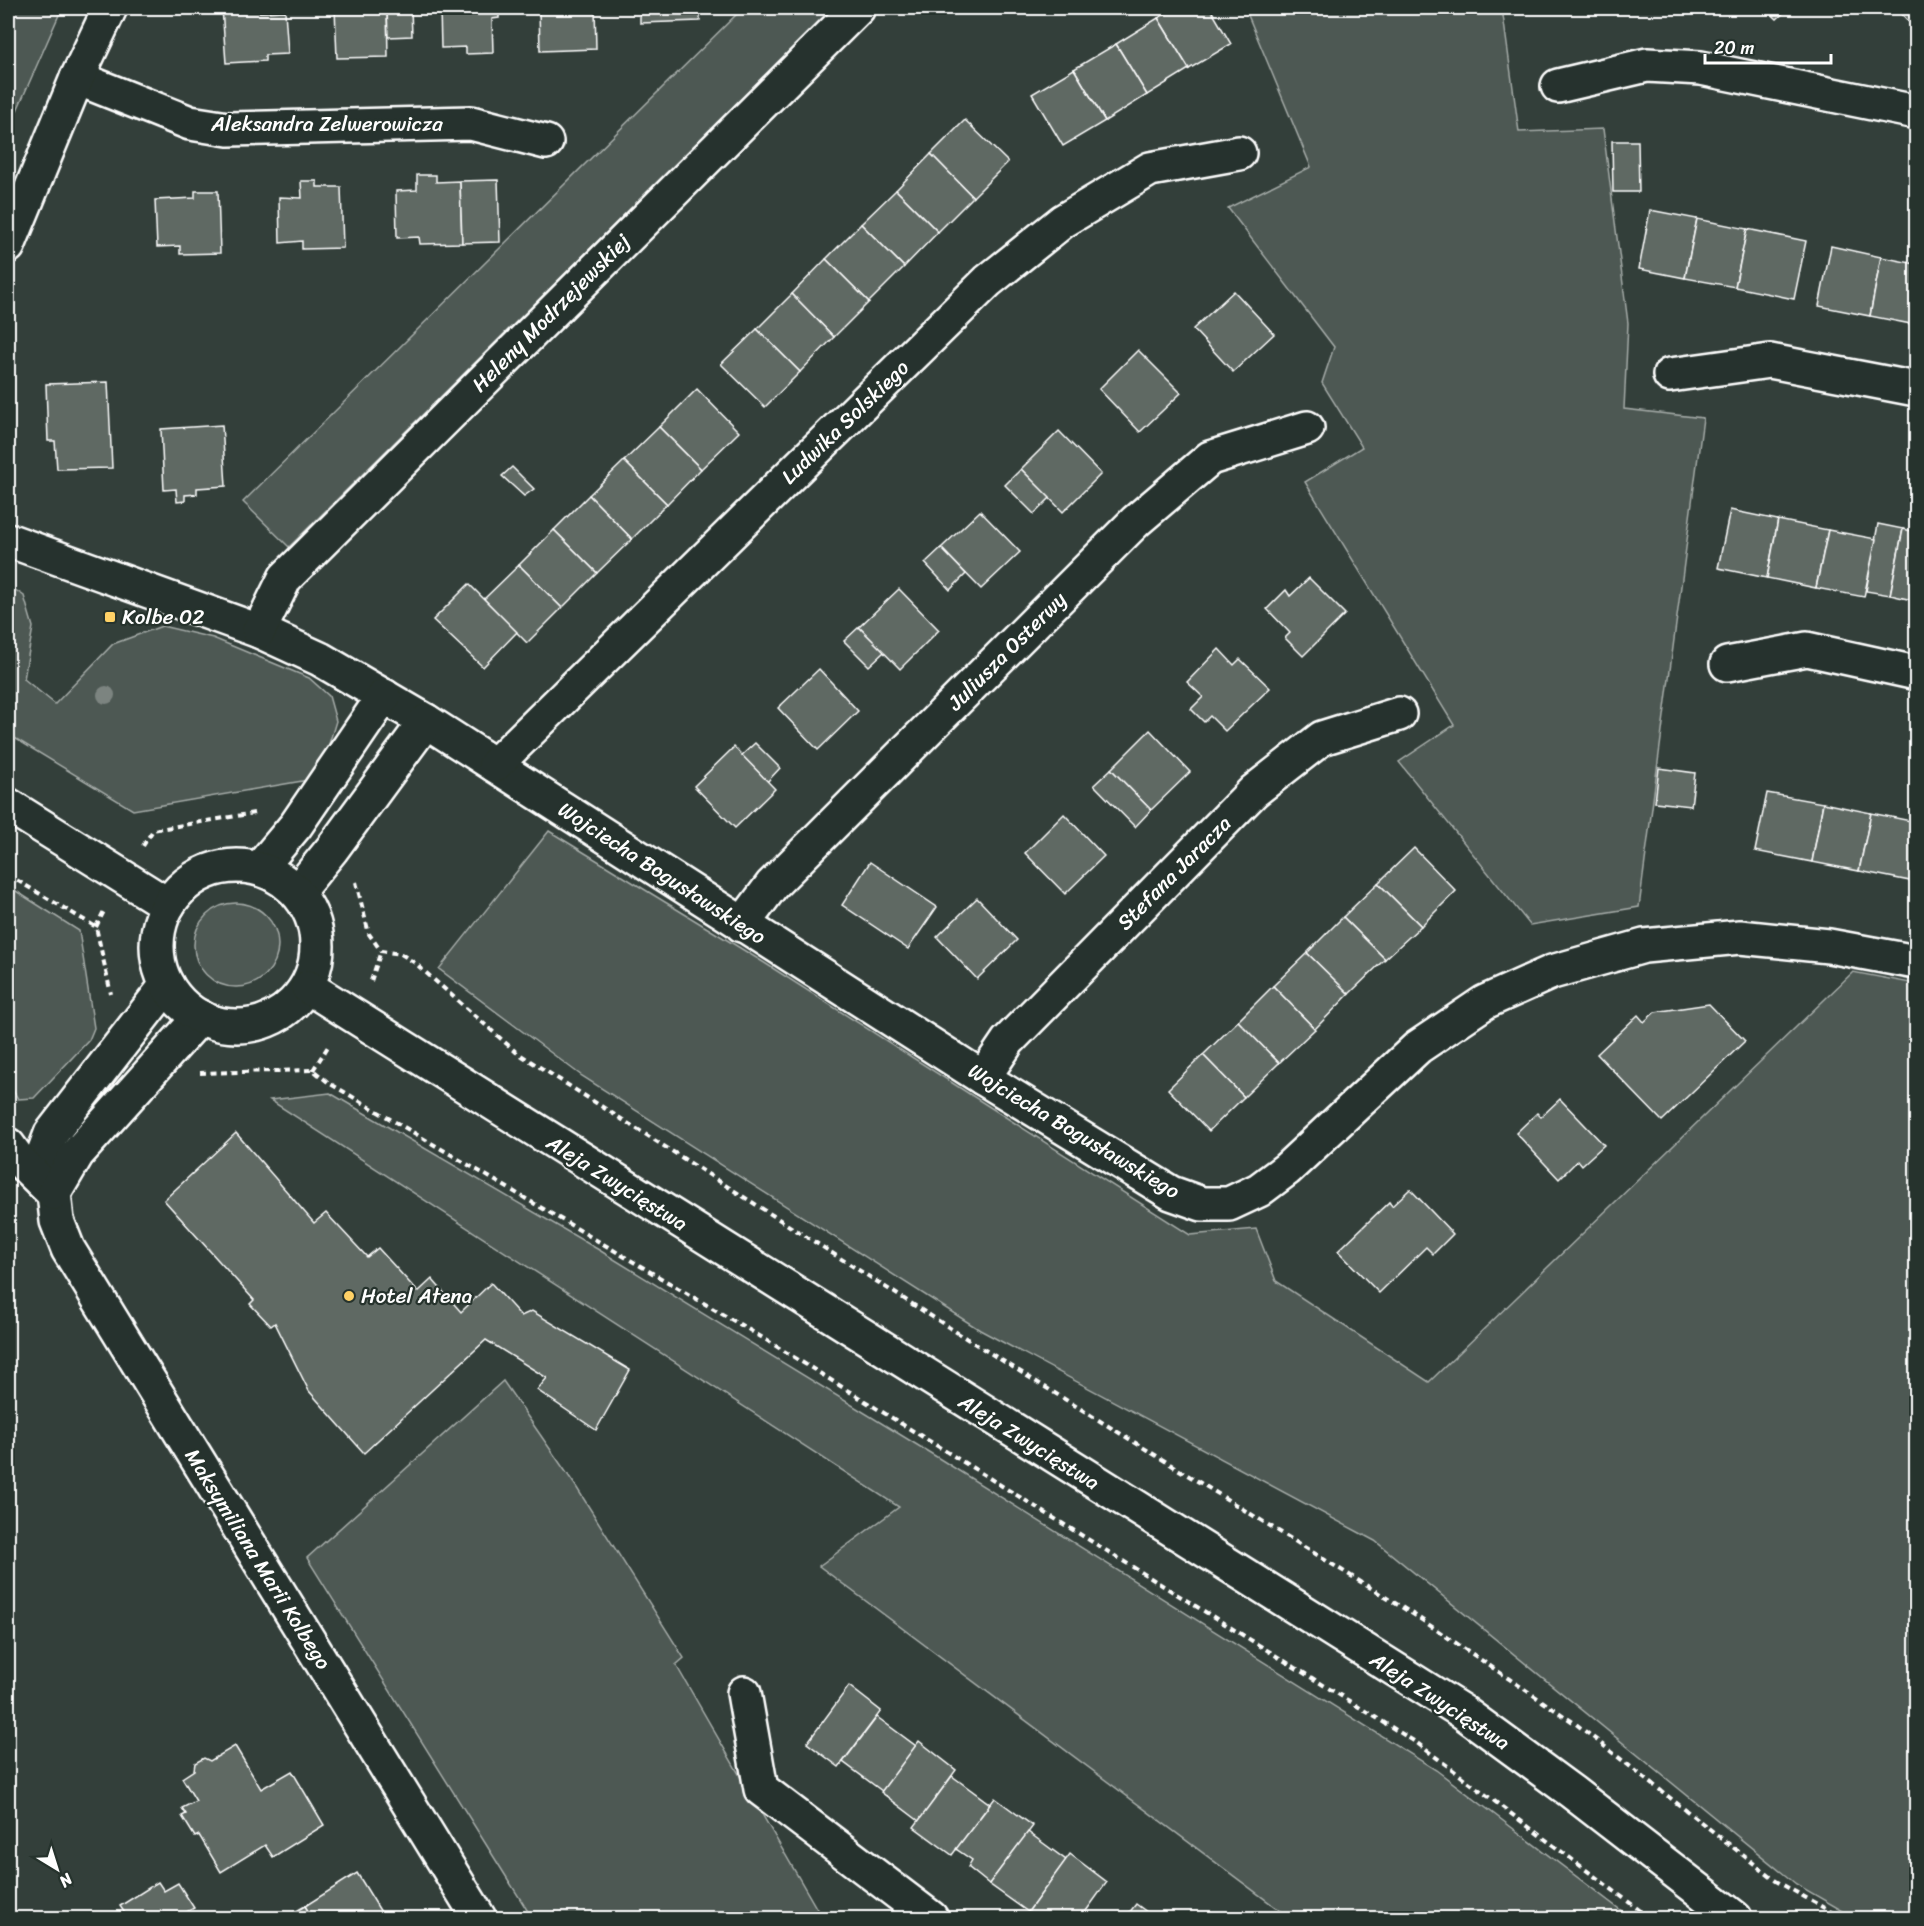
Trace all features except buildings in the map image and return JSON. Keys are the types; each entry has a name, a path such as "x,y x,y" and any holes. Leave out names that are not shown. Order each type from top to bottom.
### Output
{"street":[{"path":"8,246 77,78 110,8"},
{"name":"Heleny Modrzejewskiej","path":"259,631 285,578 858,8"},
{"path":"1558,86 1647,65 1701,68 1917,112"},
{"name":"Aleksandra Zelwerowicza","path":"77,78 190,123 228,129 471,123 546,142"},
{"name":"Ludwika Solskiego","path":"495,765 988,281 1063,221 1150,169 1239,153"},
{"path":"1670,375 1770,361 1917,389"},
{"name":"Juliusza Osterwy","path":"742,925 772,885 1136,521 1210,458 1306,428"},
{"name":"Wojciecha Bogusławskiego","path":"8,540 259,631 320,659 495,765 983,1078 1171,1193 1202,1204 1229,1204 1259,1190 1287,1169 1418,1047 1485,1002 1552,972 1644,946 1740,937 1829,946 1917,962"},
{"path":"1726,664 1807,649 1917,673"},
{"path":"260,868 296,825 384,696"},
{"name":"Stefana Jaracza","path":"983,1078 1008,1041 1254,791 1322,738 1398,714"},
{"path":"297,892 332,849 426,722"},
{"path":"8,805 168,904"},
{"path":"236,866 260,868 280,878 297,892 310,912 318,936 317,961 308,987 293,1004 273,1018 249,1026 224,1025 200,1017 181,1004 167,985 159,963 157,940 162,917 168,904 191,880 212,870 236,866"},
{"name":"Maksymiliana Marii Kolbego","path":"167,985 133,1032 51,1134 42,1158 54,1193 57,1221 68,1249 479,1918"},
{"name":"Aleja Zwycięstwa","path":"308,987 1463,1712 1572,1792 1735,1918"},
{"path":"8,1146 18,1160 54,1193 77,1154 200,1017"},
{"path":"744,1693 761,1789 931,1918"}],"path":[{"path":"133,1032 115,1013 96,927 123,876 153,830 274,810 296,825"},
{"path":"332,849 352,865 369,934 381,951 401,954 415,963 516,1052 974,1343 1416,1616 1576,1724 1776,1881 1842,1918"},
{"path":"8,875 96,927"},
{"path":"164,1059 185,1074 313,1070 329,1083 763,1338 1417,1743 1650,1918"}],"shaded area":[{"path":"8,8 62,8 8,131"},
{"path":"743,8 833,8 289,547 243,502"},
{"path":"1245,8 1502,8 1519,132 1603,129 1628,323 1624,409 1703,418 1639,907 1530,925 1399,762 1454,725 1305,482 1362,447 1322,383 1334,347 1228,208 1311,167"},
{"path":"8,585 24,596 33,627 24,679 55,704 113,644 162,626 213,638 309,678 329,696 336,721 326,754 308,780 133,810 8,734"},
{"path":"549,831 763,962 1190,1235 1256,1229 1276,1281 1429,1382 1853,972 1916,984 1916,1918 1855,1918 1796,1884 1375,1541 980,1330 582,1076 439,969"},
{"path":"8,886 79,931 94,1028 89,1040 34,1098 18,1099 8,1082"},
{"path":"228,903 244,903 260,910 271,921 278,937 275,961 266,975 244,987 228,987 212,980 201,969 194,953 194,937 201,921 212,910"},
{"path":"330,1093 599,1250 940,1459 1436,1770 1631,1918 1290,1918 819,1566 899,1507 270,1100"},
{"path":"503,1381 575,1485 684,1658 676,1665 822,1918 532,1918 307,1558"}],"place":[{"name":"Kolbe 02","path":"110,617"},
{"name":"Hotel Atena","path":"349,1296"}]}
